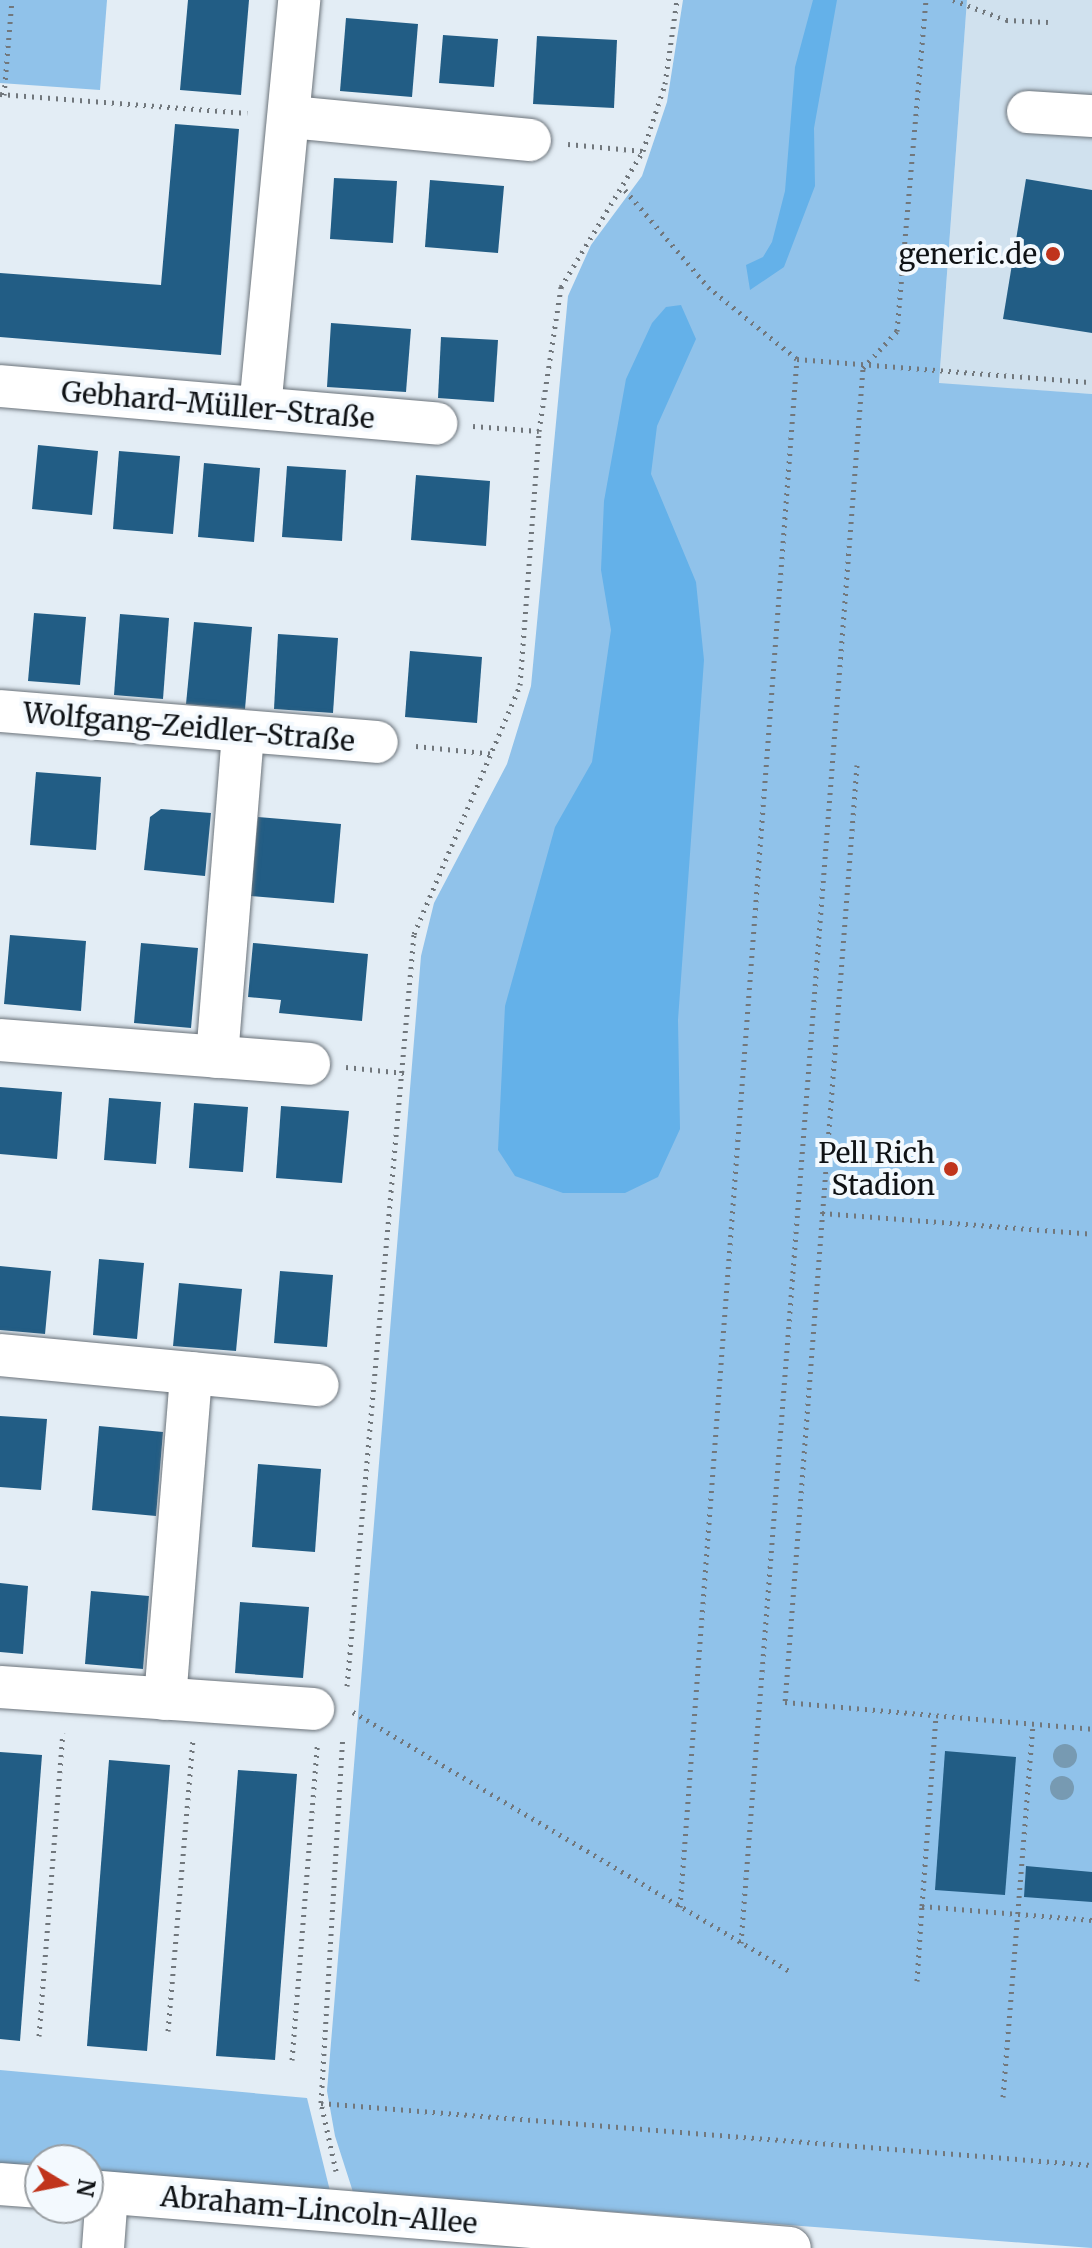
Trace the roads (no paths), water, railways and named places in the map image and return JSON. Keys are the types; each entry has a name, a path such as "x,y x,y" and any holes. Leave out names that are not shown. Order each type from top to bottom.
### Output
{"street":[{"path":"260,408 291,117 299,0"},
{"path":"1028,112 1092,116"},
{"path":"291,117 530,140"},
{"name":"Gebhard-Müller-Straße","path":"0,386 436,423"},
{"name":"Wolfgang-Zeidler-Straße","path":"0,711 377,742"},
{"path":"217,1057 243,732"},
{"path":"0,1040 309,1064"},
{"path":"0,1355 318,1385"},
{"path":"181,1700 191,1373"},
{"path":"0,1687 181,1700 330,1701"},
{"path":"0,2184 24,2186"},
{"name":"Abraham-Lincoln-Allee","path":"104,2192 790,2248"},
{"path":"101,2224 103,2248"}],"place":[{"name":"generic.de","path":"1053,254"},
{"name":"Pell Rich Stadion","path":"951,1169"}]}
